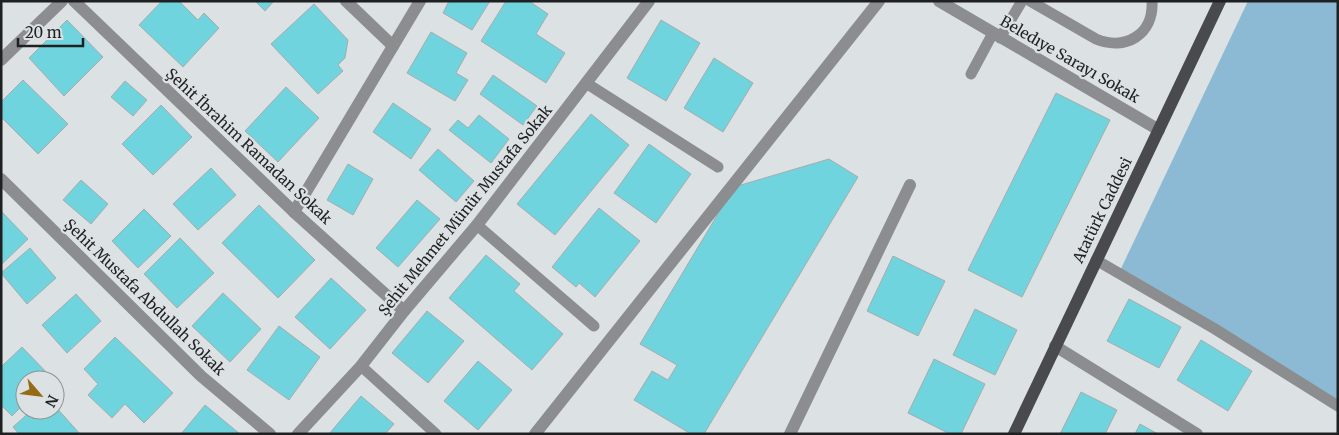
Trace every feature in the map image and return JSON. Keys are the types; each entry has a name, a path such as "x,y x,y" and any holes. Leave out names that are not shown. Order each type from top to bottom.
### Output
{"main road":[{"name":"Atatürk Caddesi","path":"1014,434 1220,1"}],"street":[{"path":"1,60 62,1"},
{"name":"Şehit İbrahim Ramadan Sokak","path":"74,1 294,212 404,311"},
{"path":"346,1 393,46"},
{"path":"294,212 420,1"},
{"name":"Şehit Mehmet Münür Mustafa Sokak","path":"298,434 361,366 404,311 477,225 649,1"},
{"path":"535,434 879,1"},
{"name":"Beledıye Sarayı Sokak","path":"939,1 1159,130"},
{"name":"Şehit Mustafa Abdullah Sokak","path":"1,179 201,376 270,434"},
{"path":"790,434 910,185"},
{"path":"1055,346 1197,434"}],"lane":[{"path":"971,74 1022,1"},
{"path":"1030,1 1096,40 1116,44 1129,41 1140,34 1146,27 1150,17 1152,1"},
{"path":"586,83 718,167"},
{"path":"477,225 594,326"},
{"path":"1096,260 1215,329 1338,406"},
{"path":"361,366 436,434"}],"shaded area":[{"path":"1248,1 1338,1 1338,406 1117,277"}],"building":[{"path":"162,1 179,1 198,20 204,13 219,28 183,67 139,25"},
{"path":"255,1 274,1 265,11"},
{"path":"449,1 490,1 472,30 443,13"},
{"path":"506,1 529,1 548,14 536,34 565,53 546,83 481,41"},
{"path":"314,4 348,40 345,58 338,65 343,71 318,94 271,44"},
{"path":"67,20 103,57 64,96 29,58"},
{"path":"661,20 700,43 666,101 627,78"},
{"path":"431,32 467,53 456,73 468,80 455,101 407,73"},
{"path":"714,58 753,83 723,132 684,108"},
{"path":"493,75 537,106 523,125 480,94"},
{"path":"23,80 68,124 38,154 1,117 1,102"},
{"path":"125,81 147,100 133,116 111,97"},
{"path":"286,87 319,118 278,162 245,131"},
{"path":"1056,93 1110,120 1022,297 968,270"},
{"path":"393,103 431,129 411,159 373,132"},
{"path":"161,105 192,137 153,175 122,144"},
{"path":"591,114 629,145 555,235 517,204"},
{"path":"479,115 509,139 491,163 449,130 458,120 468,128"},
{"path":"649,144 691,174 656,223 614,193"},
{"path":"438,149 474,181 456,202 419,170"},
{"path":"829,159 858,177 704,434 691,434 634,400 652,371 668,380 677,365 640,344 734,187"},
{"path":"348,164 373,179 353,215 327,200"},
{"path":"211,168 236,195 198,230 173,204"},
{"path":"81,180 108,204 91,224 63,200"},
{"path":"417,200 440,219 398,267 376,248"},
{"path":"259,205 315,260 278,298 222,243"},
{"path":"599,208 640,241 595,297 579,283 576,287 552,267"},
{"path":"144,209 171,236 138,268 112,241"},
{"path":"1,211 28,239 1,265"},
{"path":"180,238 214,273 177,308 144,274"},
{"path":"30,248 56,278 27,304 1,273"},
{"path":"486,255 520,284 514,291 563,334 532,370 449,298"},
{"path":"893,256 945,281 918,336 867,311"},
{"path":"331,278 366,310 330,349 295,317"},
{"path":"223,293 261,329 230,362 192,326"},
{"path":"76,294 101,321 67,353 42,325"},
{"path":"1129,299 1181,327 1159,368 1107,341"},
{"path":"975,309 1017,330 995,375 953,355"},
{"path":"427,311 464,341 428,383 392,353"},
{"path":"279,326 320,357 289,400 247,370"},
{"path":"115,337 173,393 144,423 125,404 112,418 88,395 98,384 84,369"},
{"path":"1201,340 1252,371 1228,411 1177,380"},
{"path":"22,347 44,370 15,370 15,413 12,416 1,405 1,367"},
{"path":"934,359 985,384 961,434 950,434 908,413"},
{"path":"478,361 512,390 478,430 444,401"},
{"path":"1081,392 1117,410 1105,434 1060,434"},
{"path":"361,396 394,424 385,434 329,434"},
{"path":"205,405 240,434 181,434"},
{"path":"65,417 80,434 19,434 13,427 21,420 65,420"},
{"path":"1140,424 1158,434 1135,434"}]}
